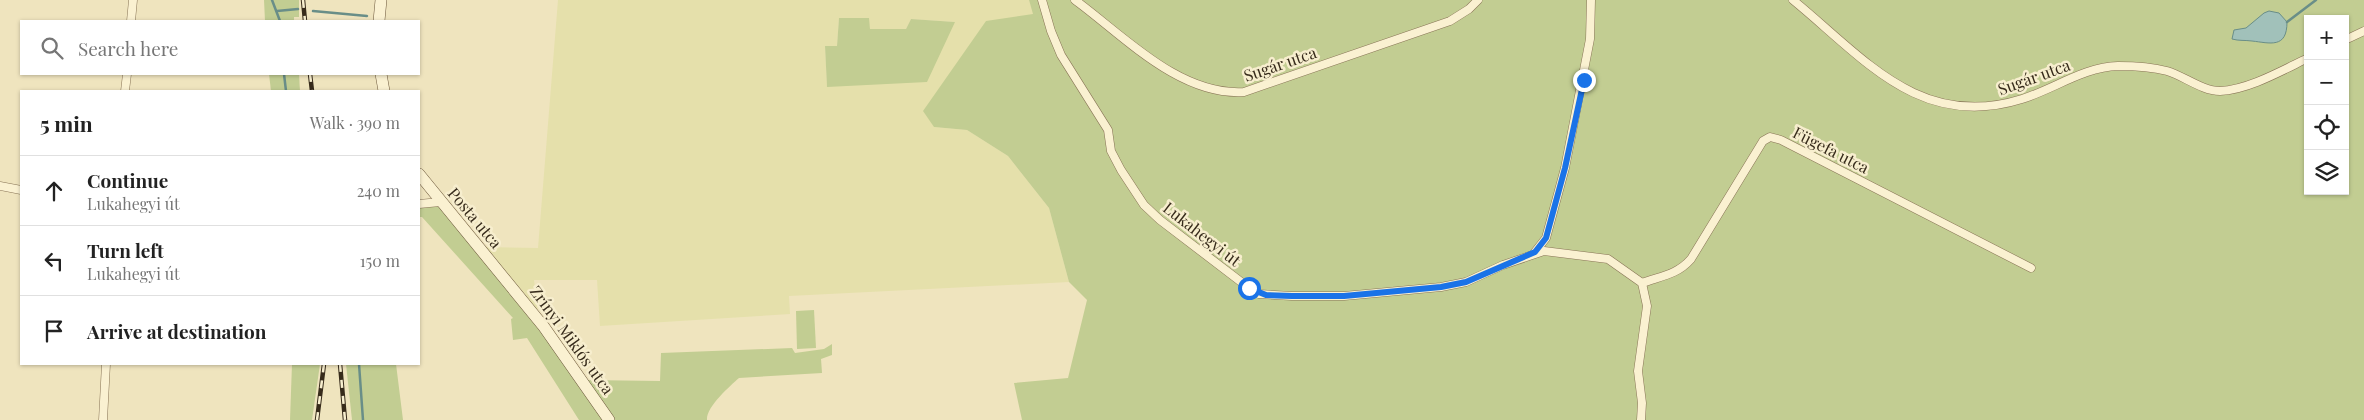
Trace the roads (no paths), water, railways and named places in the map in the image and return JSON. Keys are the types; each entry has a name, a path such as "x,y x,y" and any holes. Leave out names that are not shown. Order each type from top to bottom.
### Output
{"main road":[{"path":"379,20 381,0"},
{"path":"381,75 384,90"},
{"name":"Posta utca","path":"420,175 440,202 507,281"},
{"name":"Zrínyi Miklós utca","path":"507,281 544,327 609,420"}],"street":[{"path":"131,20 133,0"},
{"name":"Lukahegyi út","path":"1042,0 1051,31 1061,55 1108,130 1111,151 1144,205 1160,220 1259,294 1344,296 1441,287 1466,282 1535,252 1554,252 1608,259 1642,283"},
{"name":"Sugár utca","path":"1075,0 1148,58 1166,69 1208,87 1234,93 1244,92 1450,21 1469,9 1478,0"},
{"path":"1535,252 1546,238 1565,168 1584,80 1590,39 1591,0"},
{"name":"Sugár utca","path":"1793,0 1883,77 1928,99 1956,106 1993,106 2022,99 2101,68 2119,66 2167,72 2218,91 2252,83 2304,60"},
{"path":"2349,38 2364,31"},
{"path":"125,90 126,75"},
{"name":"Fügefa utca","path":"1642,283 1673,274 1691,259 1763,141 1770,137 1780,140 2031,268"},
{"path":"0,186 20,190"},
{"path":"420,204 440,202"},
{"path":"1546,238 1554,252"},
{"path":"1641,420 1642,404 1638,371 1647,306 1642,283"},
{"path":"103,420 106,365"}],"water":[{"path":"2269,11 2279,13 2287,22 2284,37 2281,40 2271,43 2232,39 2234,30 2246,28"}],"waterway":[{"path":"272,0 280,20"},
{"path":"2287,22 2316,0"},
{"path":"277,11 298,9"},
{"path":"313,11 367,16"},
{"path":"284,75 286,90"},
{"path":"359,365 363,420"}],"railway":[{"path":"303,0 305,20"},
{"path":"310,75 312,90"},
{"path":"317,420 324,365"},
{"path":"340,365 345,420"}]}
